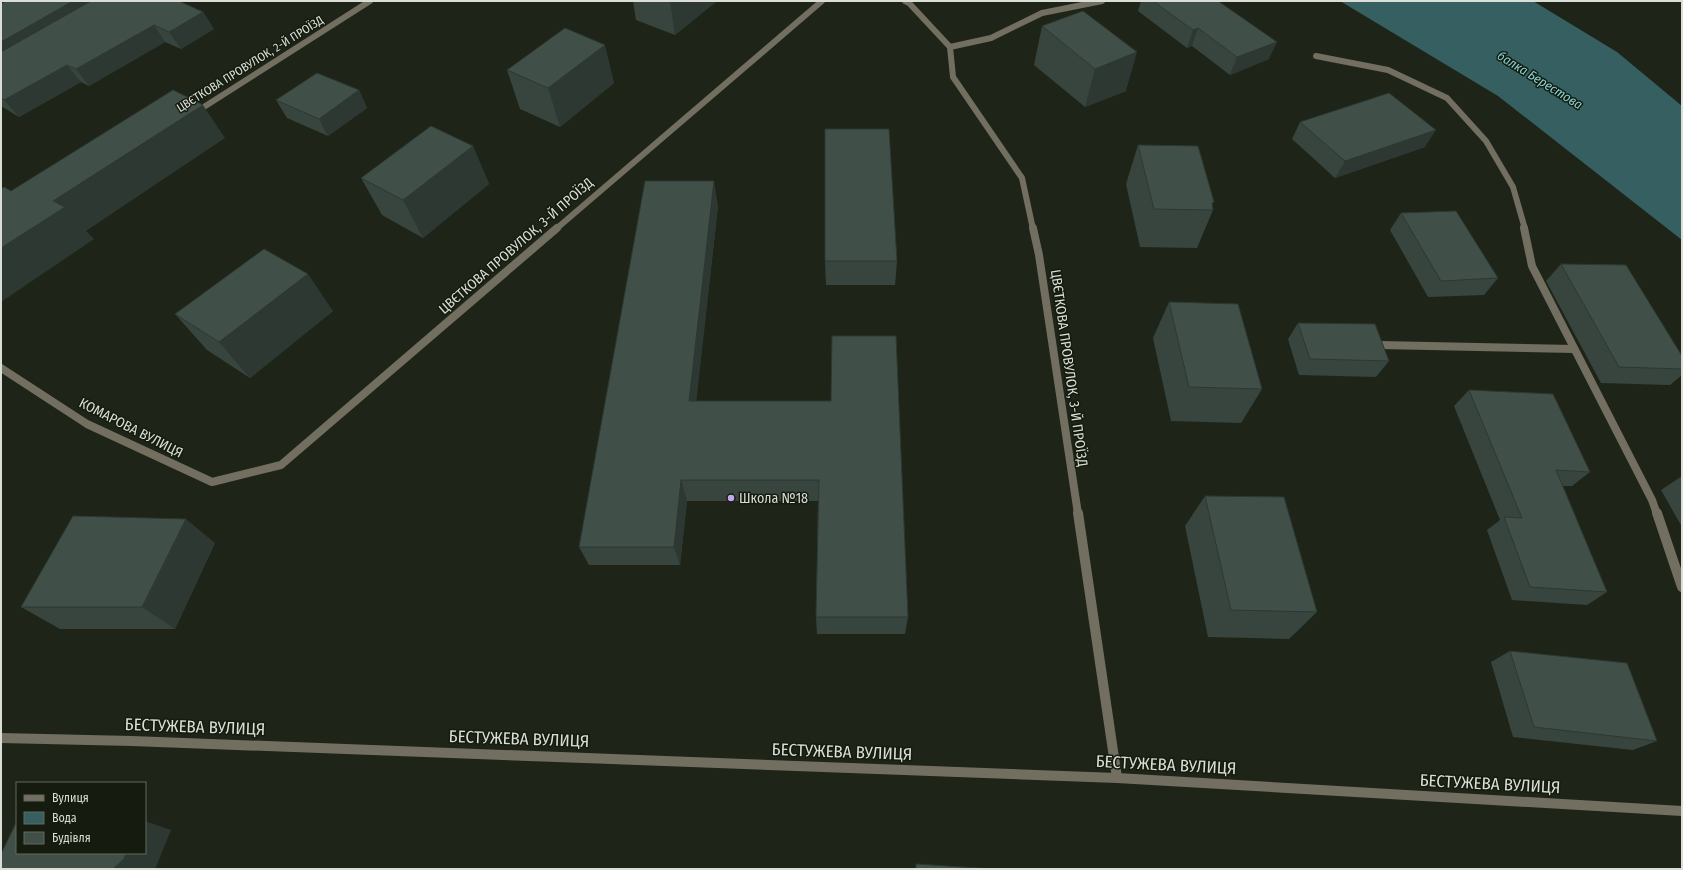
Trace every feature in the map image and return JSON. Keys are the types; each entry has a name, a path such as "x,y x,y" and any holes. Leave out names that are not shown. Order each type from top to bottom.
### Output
{"street":[{"name":"ЦВЄТКОВА ПРОВУЛОК, 2-Й ПРОЇЗД","path":"189,116 370,1"},
{"name":"ЦВЄТКОВА ПРОВУЛОК, 3-Й ПРОЇЗД","path":"212,482 281,465 822,1"},
{"path":"905,1 950,47 992,38 1042,13 1102,1"},
{"name":"ЦВЄТКОВА ПРОВУЛОК, 3-Й ПРОЇЗД","path":"950,47 953,77 1022,178 1024,185 1039,255 1117,778"},
{"path":"1316,56 1388,70 1447,98 1486,141 1513,187 1526,234 1532,266 1652,500 1682,587"},
{"path":"1380,345 1574,348"},
{"name":"КОМАРОВА ВУЛИЦЯ","path":"1,368 87,424 212,482"},
{"name":"БЕСТУЖЕВА ВУЛИЦЯ","path":"1,738 172,742 1117,778 1682,811"}],"water":[{"name":"балка Берестова","path":"1340,1 1533,1 1617,52 1682,106 1682,240 1498,96"}],"building":[{"path":"6,1 73,1 1,42 1,4"},
{"path":"91,1 179,1 203,12 169,32 154,25 76,69 67,65 4,100 1,98 1,52"},
{"path":"1153,1 1218,1 1277,42 1237,57 1198,28 1193,30"},
{"path":"1083,11 1137,52 1095,69 1042,26"},
{"path":"565,28 605,45 548,88 507,70"},
{"path":"317,73 359,90 319,119 276,100"},
{"path":"173,90 203,105 53,201 65,207 1,248 1,189 4,187 11,191"},
{"path":"1389,93 1436,130 1345,161 1300,122"},
{"path":"431,126 473,146 403,200 361,178"},
{"path":"825,129 889,129 897,261 825,261"},
{"path":"1138,145 1198,146 1214,202 1212,203 1213,210 1154,209"},
{"path":"645,181 714,181 689,401 831,401 832,336 896,336 908,617 816,617 819,480 681,480 674,547 579,547"},
{"path":"1456,211 1498,278 1441,281 1401,213"},
{"path":"264,249 308,274 219,342 175,314"},
{"path":"1561,264 1626,265 1682,356 1682,369 1619,367"},
{"path":"1169,302 1238,304 1262,389 1189,387"},
{"path":"1298,323 1375,324 1389,361 1310,359"},
{"path":"1469,390 1553,394 1590,472 1556,470 1607,592 1530,587 1504,517 1522,518"},
{"path":"1205,496 1284,497 1317,612 1231,610"},
{"path":"73,516 186,519 142,607 21,607"},
{"path":"1510,651 1627,663 1657,741 1534,727"},
{"path":"16,823 16,854 126,854 124,859 113,869 1,869 1,854"},
{"path":"916,864 993,869 916,869"}],"place":[{"name":"Школа №18","path":"731,498"}]}
